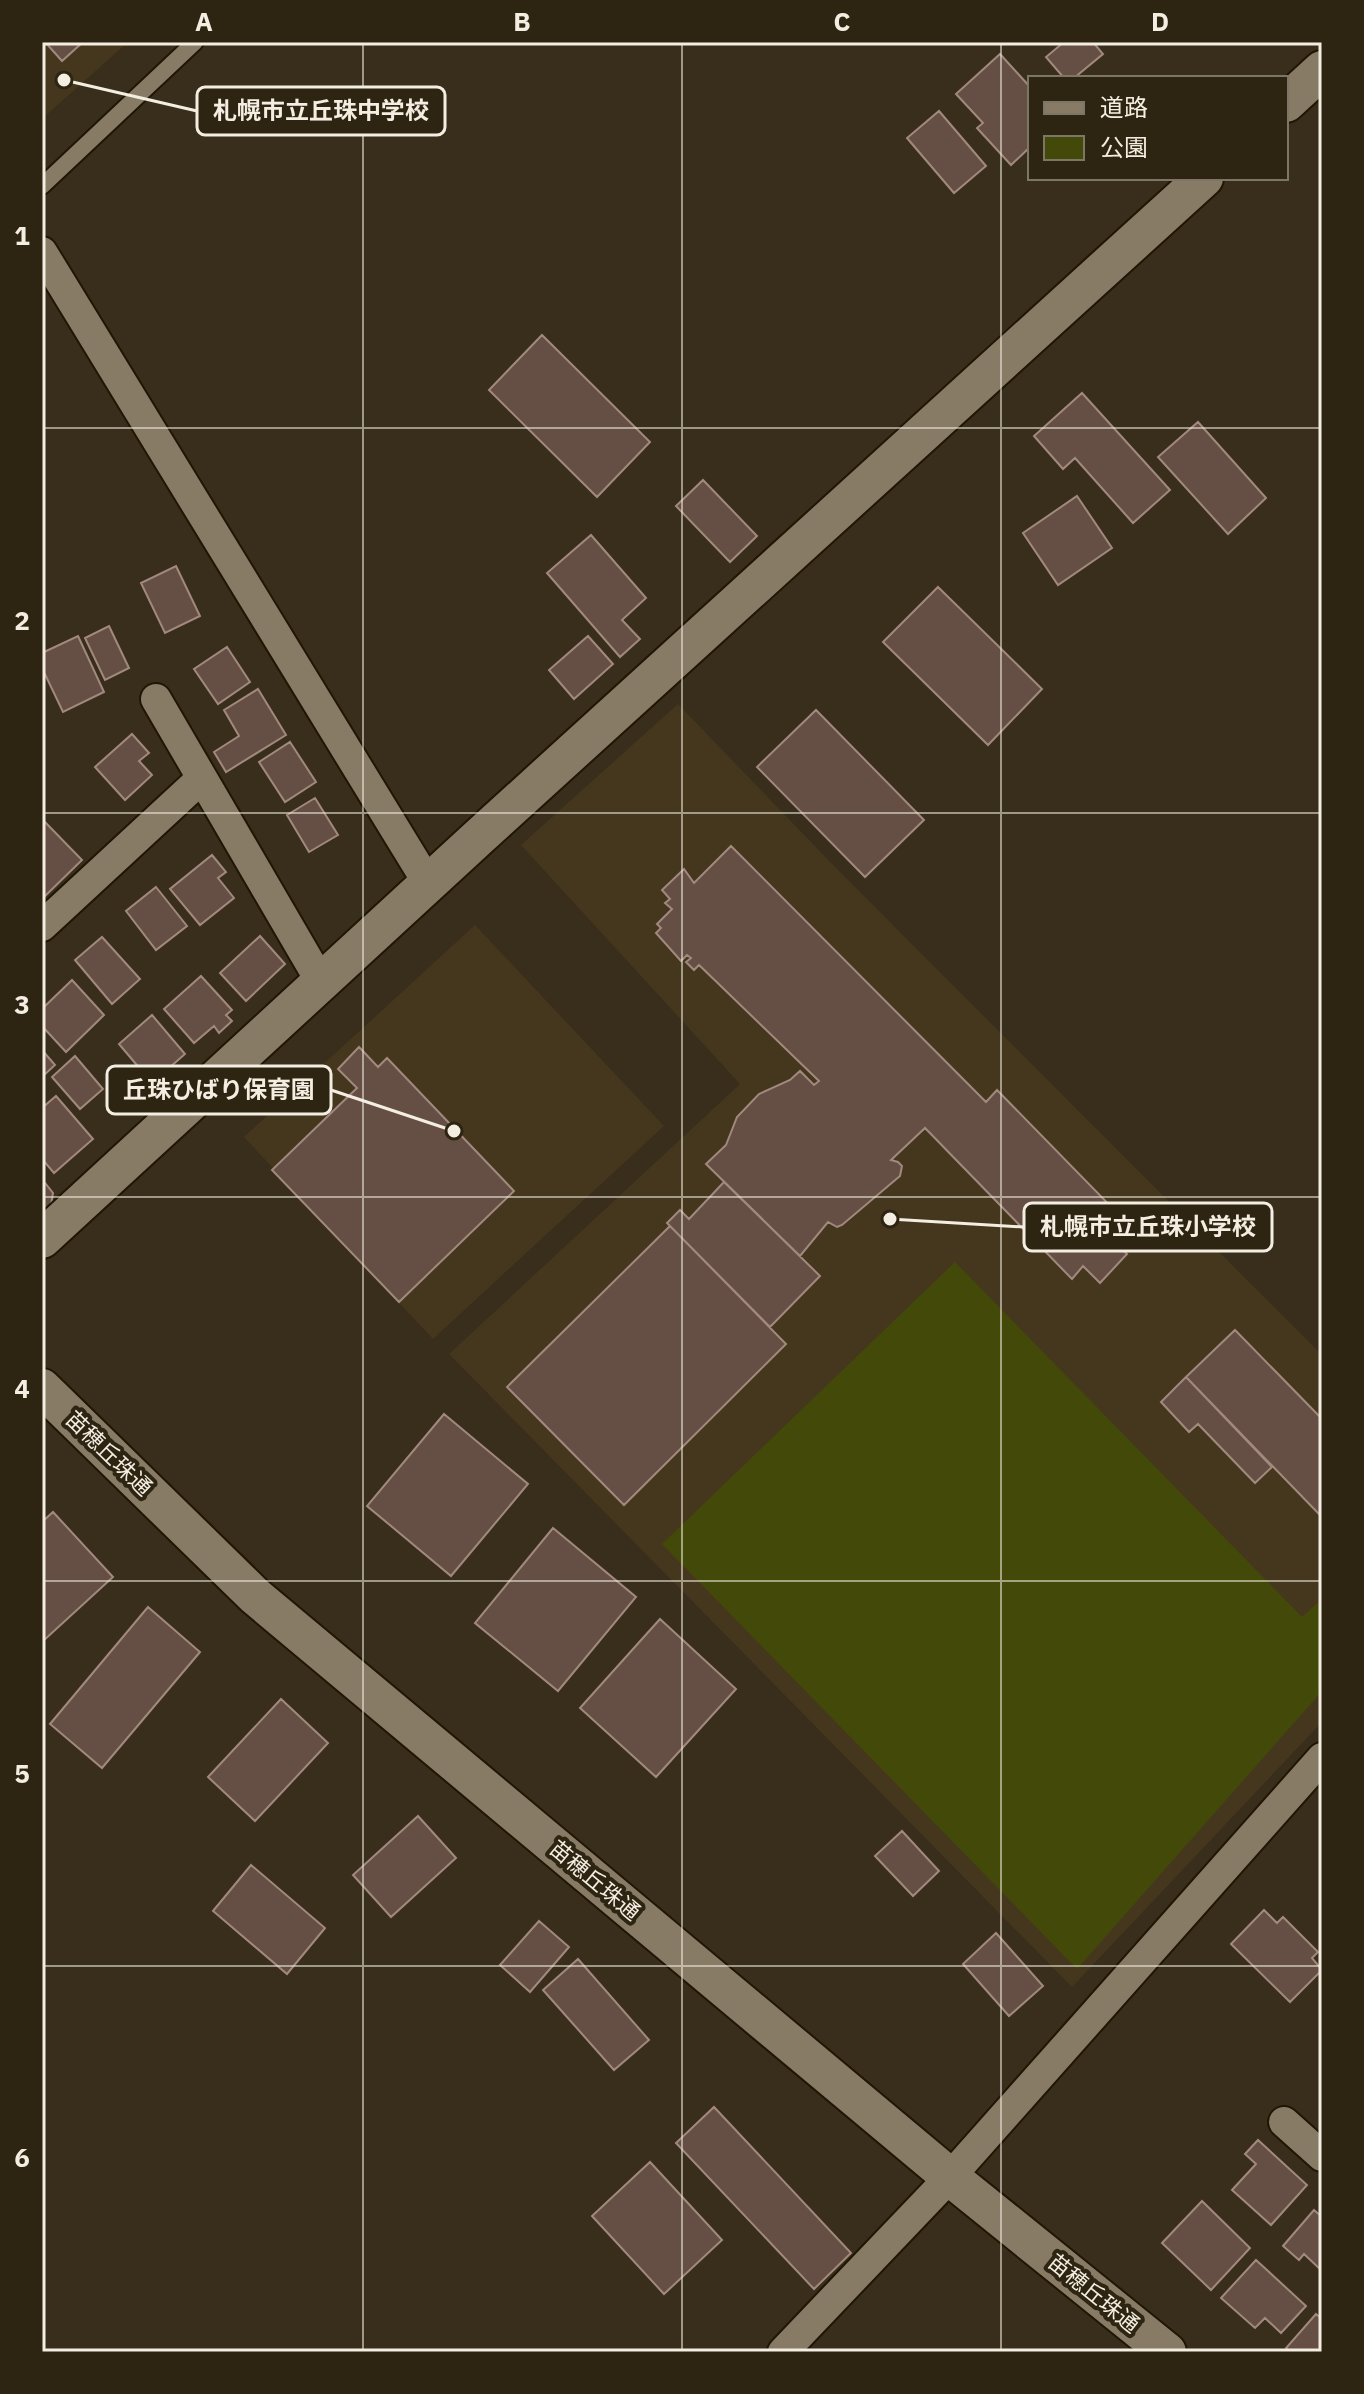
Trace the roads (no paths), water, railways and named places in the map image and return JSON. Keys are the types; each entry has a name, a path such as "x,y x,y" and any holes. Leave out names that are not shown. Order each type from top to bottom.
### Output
{"street":[{"path":"1288,101 1322,70"},
{"path":"42,1239 428,883 1202,180"},
{"path":"42,252 428,883"},
{"path":"156,699 321,982"},
{"path":"42,926 202,778"},
{"name":"苗穂丘珠通","path":"42,1388 255,1596 950,2177 1167,2352"},
{"path":"783,2352 950,2177 1322,1758"},
{"path":"1284,2122 1322,2156"}],"lane":[{"path":"42,186 195,42"}],"place":[{"name":"札幌市立丘珠中学校","path":"64,80"},
{"name":"丘珠ひばり保育園","path":"454,1131"},
{"name":"札幌市立丘珠小学校","path":"890,1219"}]}
